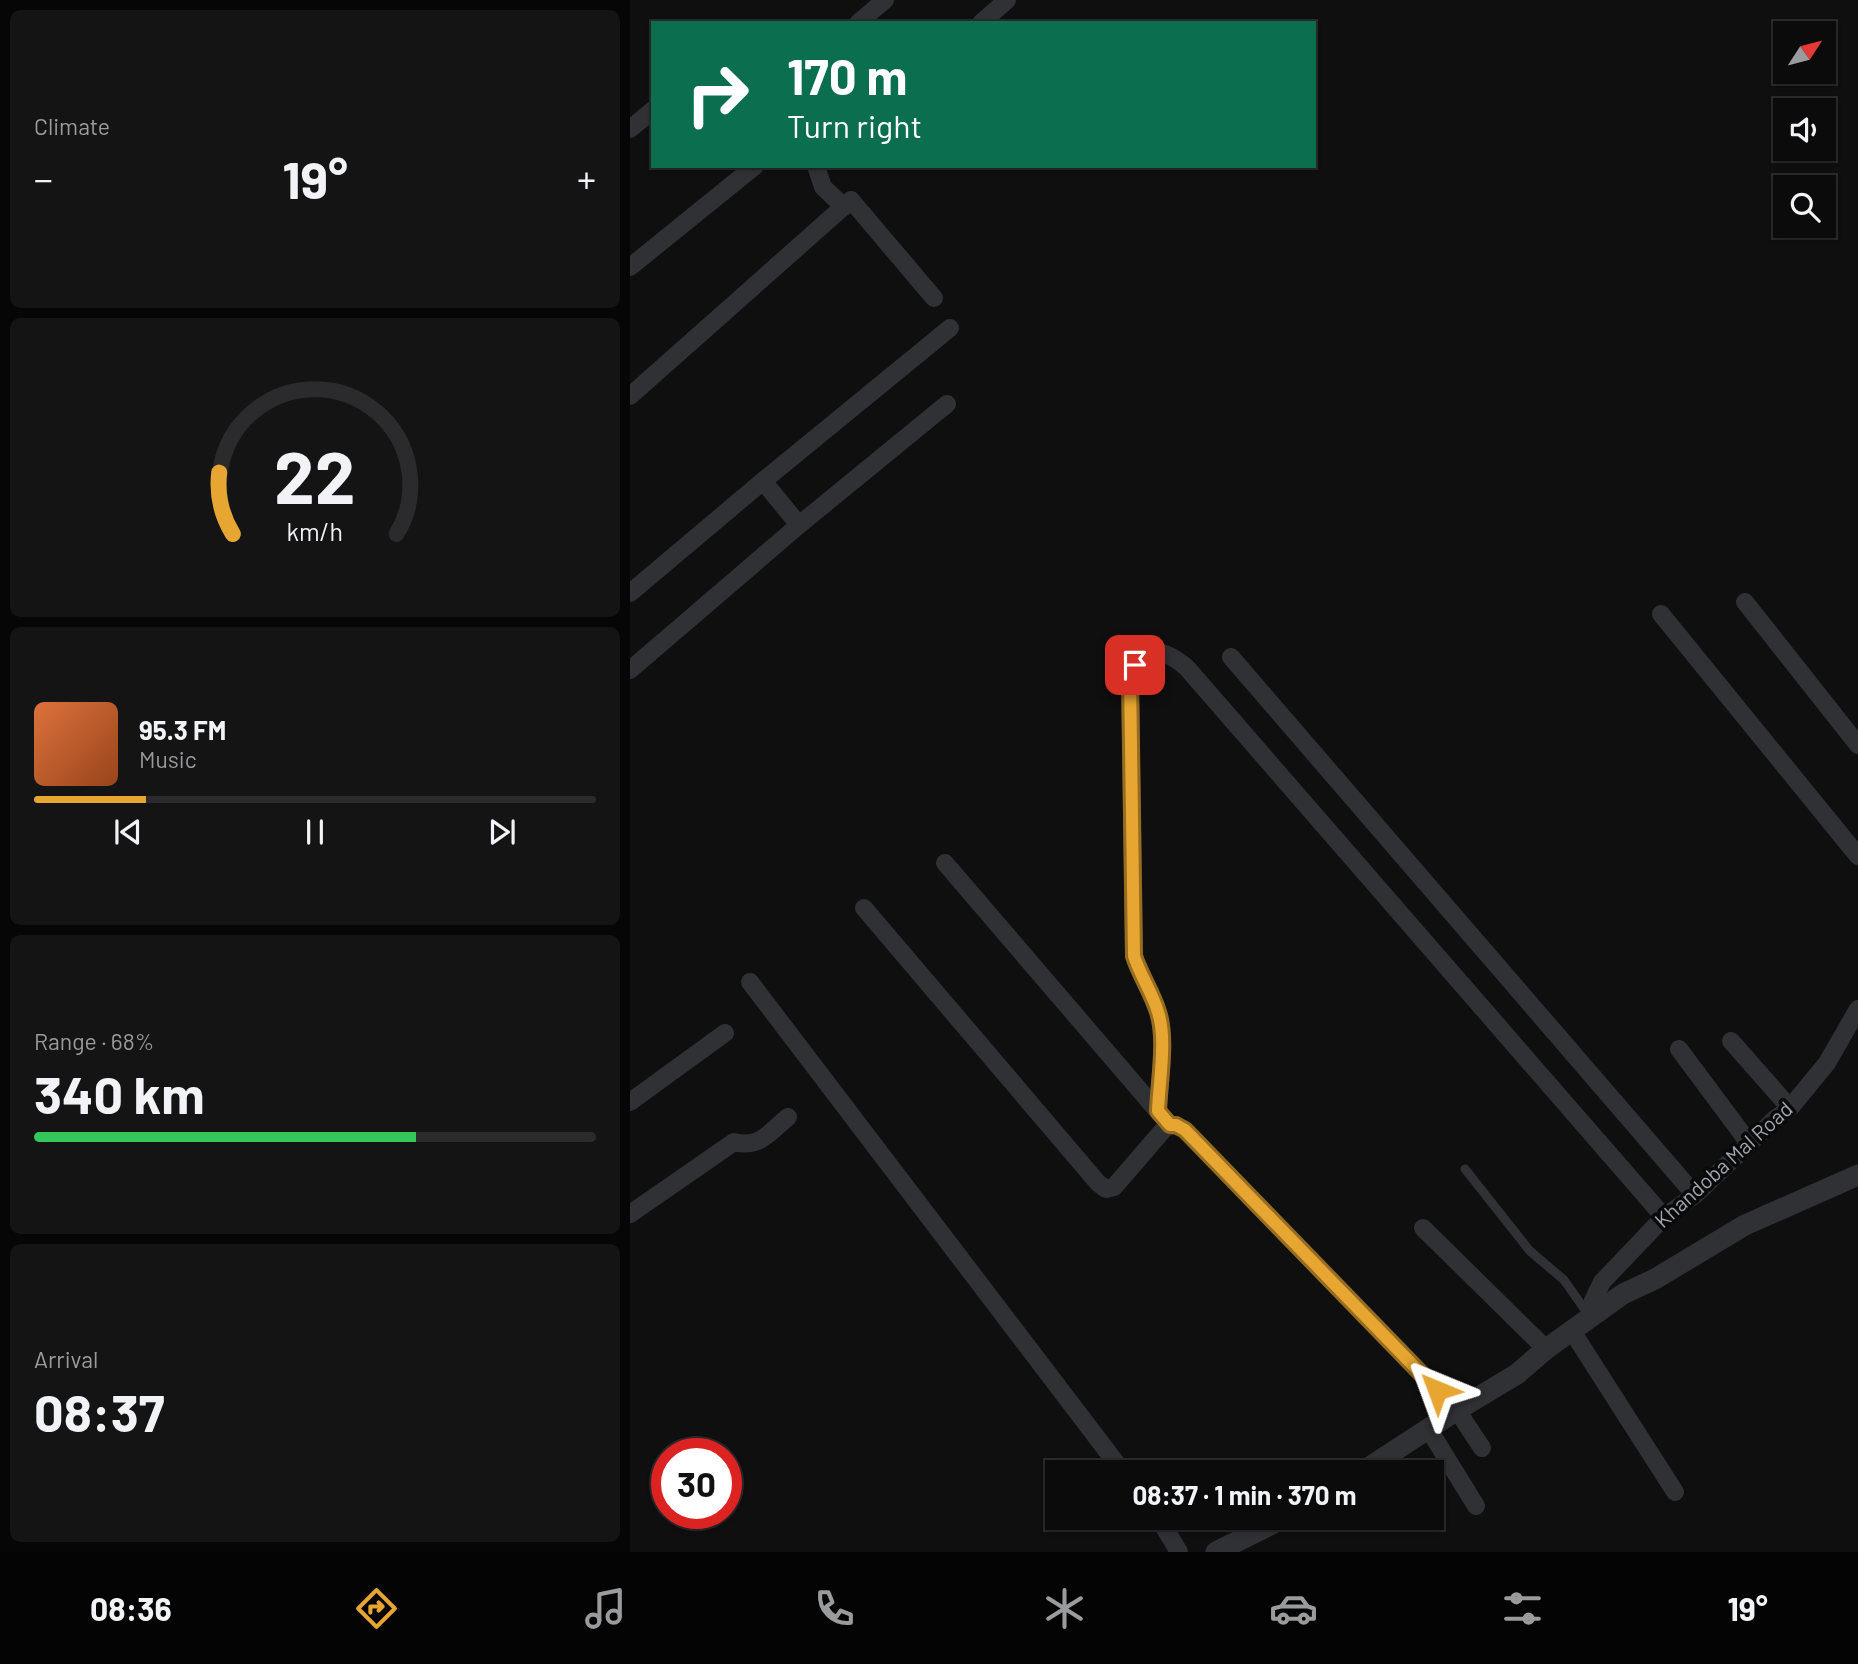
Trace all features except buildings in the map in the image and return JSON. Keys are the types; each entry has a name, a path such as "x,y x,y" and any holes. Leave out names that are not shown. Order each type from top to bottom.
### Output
{"street":[{"path":"860,21 885,0"},
{"path":"983,21 1007,0"},
{"path":"630,129 651,112"},
{"path":"630,267 753,168"},
{"path":"817,168 824,187 844,206"},
{"path":"630,396 851,200 934,298"},
{"path":"630,593 950,328"},
{"path":"630,670 799,525 947,404"},
{"path":"763,481 799,525"},
{"path":"1745,602 1858,745"},
{"path":"1661,614 1858,856"},
{"path":"864,908 1089,1172 1106,1189 1114,1187 1164,1129 1162,1030 1158,1011 1134,956 1130,677 1135,665 1145,655 1161,651 1187,668 1664,1217"},
{"path":"1231,657 1695,1195"},
{"path":"945,863 1164,1118 1185,1130 1457,1410 1482,1448"},
{"path":"750,982 1115,1460"},
{"name":"Khandoba Mal Road","path":"1591,1317 1591,1305 1602,1282 1664,1217 1695,1195 1748,1143 1790,1108 1827,1063 1858,1009"},
{"path":"630,1102 725,1032"},
{"path":"1731,1041 1790,1108"},
{"path":"1679,1049 1748,1143"},
{"path":"630,1214 734,1142 754,1145 788,1117"},
{"path":"1380,1460 1517,1374 1546,1349 1623,1294 1655,1279 1745,1225 1858,1175"},
{"path":"1423,1228 1546,1349"},
{"path":"1572,1331 1675,1492"},
{"path":"1428,1428 1476,1506"},
{"path":"1165,1530 1179,1552"},
{"path":"1216,1552 1260,1530"}],"lane":[{"path":"1465,1169 1530,1251 1563,1280 1591,1317"}],"route":[{"path":"1135,665 1130,677 1134,956 1158,1011 1162,1030 1158,1111 1170,1125 1185,1130 1437,1390"}]}
